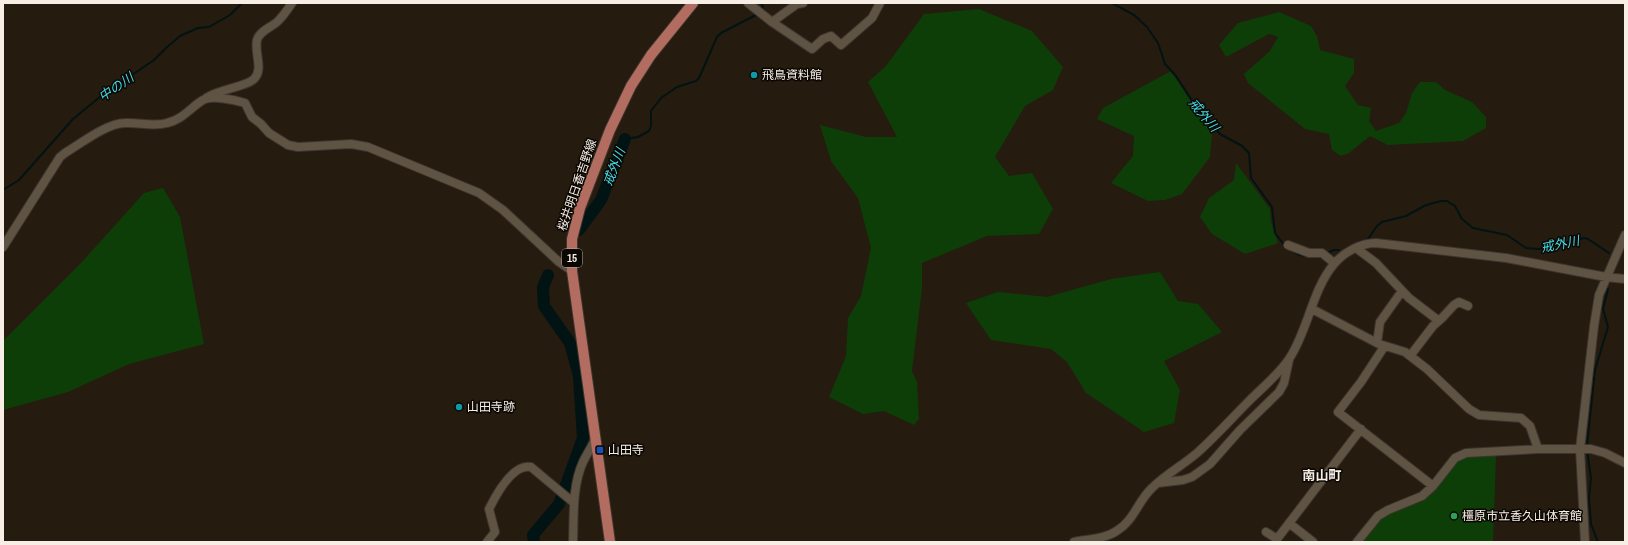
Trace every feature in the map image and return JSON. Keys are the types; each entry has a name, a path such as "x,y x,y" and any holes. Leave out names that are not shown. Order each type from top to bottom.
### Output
{"main road":[{"name":"桜井明日香吉野線","path":"610,542 572,271 572,239 578,216 610,130 631,86 651,56 693,3"}],"street":[{"path":"3,247 60,157 65,152 111,126 123,122 153,126 168,123 181,118 211,94 253,80 257,75 258,67 257,40 264,30 278,21 292,3"},
{"path":"748,3 772,22 812,49 823,39 831,36 841,45 872,18 880,3"},
{"path":"772,22 797,4 803,3"},
{"path":"204,100 218,98 245,103 252,117 269,132 288,145 298,147 351,144 368,147 479,193 503,210 572,271"},
{"path":"1585,542 1580,449 1598,300 1606,277 1625,234"},
{"path":"1157,483 1183,480 1210,464 1240,430 1279,392 1284,383 1289,359 1323,282 1334,263 1346,252 1376,242 1506,258 1606,277 1625,279"},
{"path":"1288,245 1309,253 1324,255 1334,263"},
{"path":"1356,248 1376,263 1402,291 1439,321"},
{"path":"1402,291 1380,322 1380,345 1361,382 1338,412 1433,486"},
{"path":"1410,356 1433,326 1456,303 1459,302 1468,306"},
{"path":"1312,309 1380,345 1400,350 1410,356 1427,369 1474,413 1485,416 1515,417 1526,421 1530,426 1538,449"},
{"path":"1074,542 1113,538 1130,519 1142,497 1157,483 1198,452 1289,359"},
{"path":"1266,532 1277,538 1361,430"},
{"path":"573,542 574,503 577,481 582,463 596,438"},
{"path":"1358,542 1382,513 1422,496 1433,486 1455,458 1466,453 1538,449 1591,449 1605,453 1625,463"},
{"path":"487,542 495,532 489,509 502,486 518,469 526,466 531,467 574,503"},
{"path":"1289,523 1313,542"}],"green space":[{"path":"979,9 1032,31 1063,67 1053,90 1025,106 995,157 1009,176 1032,173 1053,209 1039,234 987,236 922,263 922,288 912,371 917,382 919,419 914,425 884,411 863,414 829,397 846,356 848,318 861,296 871,248 858,198 831,161 820,125 866,137 897,137 868,82 886,66 924,14"},
{"path":"1279,12 1311,26 1317,36 1320,50 1354,59 1354,73 1345,86 1358,105 1371,108 1369,121 1376,131 1399,123 1406,113 1412,93 1420,82 1436,82 1445,90 1472,102 1486,117 1486,128 1463,141 1388,145 1370,136 1349,153 1341,156 1332,150 1329,134 1305,129 1248,83 1244,74 1270,51 1278,37 1269,34 1226,57 1219,45 1238,23"},
{"path":"1171,71 1212,134 1210,157 1182,194 1165,200 1148,201 1111,183 1133,156 1134,136 1097,119 1103,108"},
{"path":"1236,163 1270,209 1271,222 1278,243 1245,254 1212,234 1200,217 1209,198 1234,180"},
{"path":"163,188 180,217 204,344 129,364 68,392 3,410 3,341 81,263 144,193"},
{"path":"1160,272 1178,301 1198,304 1222,332 1164,361 1180,390 1174,423 1144,432 1086,393 1067,362 1051,349 991,340 966,303 998,292 1047,297 1111,279"},
{"path":"1496,455 1493,542 1362,542 1385,516 1427,497 1456,460 1462,456"}],"waterway":[{"name":"中の川","path":"3,190 19,180 73,119 101,96 154,60 180,36 198,28 209,27 230,15 242,3"},
{"name":"戒外川","path":"761,3 763,7 761,11"},
{"name":"戒外川","path":"1112,3 1134,15 1147,27 1158,43 1165,64 1176,76 1191,99 1220,134 1242,146 1249,153 1251,178 1272,207 1275,233 1285,246"},
{"name":"戒外川","path":"625,139 638,137 649,131 651,126 651,111 661,98 677,87 696,81 699,78 717,37 721,33 758,14"},
{"name":"戒外川","path":"579,230 601,200 625,139"},
{"name":"戒外川","path":"1368,239 1377,226 1382,222 1406,216 1426,205 1447,201 1455,206 1462,219 1473,228 1507,235 1526,248 1539,249 1584,238 1588,239 1609,253"},
{"name":"戒外川","path":"1289,249 1299,255 1307,256"},
{"name":"戒外川","path":"1327,253 1334,250 1339,250"},
{"name":"戒外川","path":"534,542 533,535 559,504 583,438 579,376 570,343 544,306 543,287 548,275"},
{"name":"戒外川","path":"1587,446 1595,370 1608,327 1603,309 1608,289"},
{"name":"戒外川","path":"1587,450 1591,478 1589,498 1591,524 1598,542"}],"place":[{"name":"飛鳥資料館","path":"754,75"},
{"name":"山田寺跡","path":"459,407"},
{"name":"山田寺","path":"600,450"},
{"name":"橿原市立香久山体育館","path":"1454,516"}],"district":[{"name":"南山町","path":"1322,475"}]}
